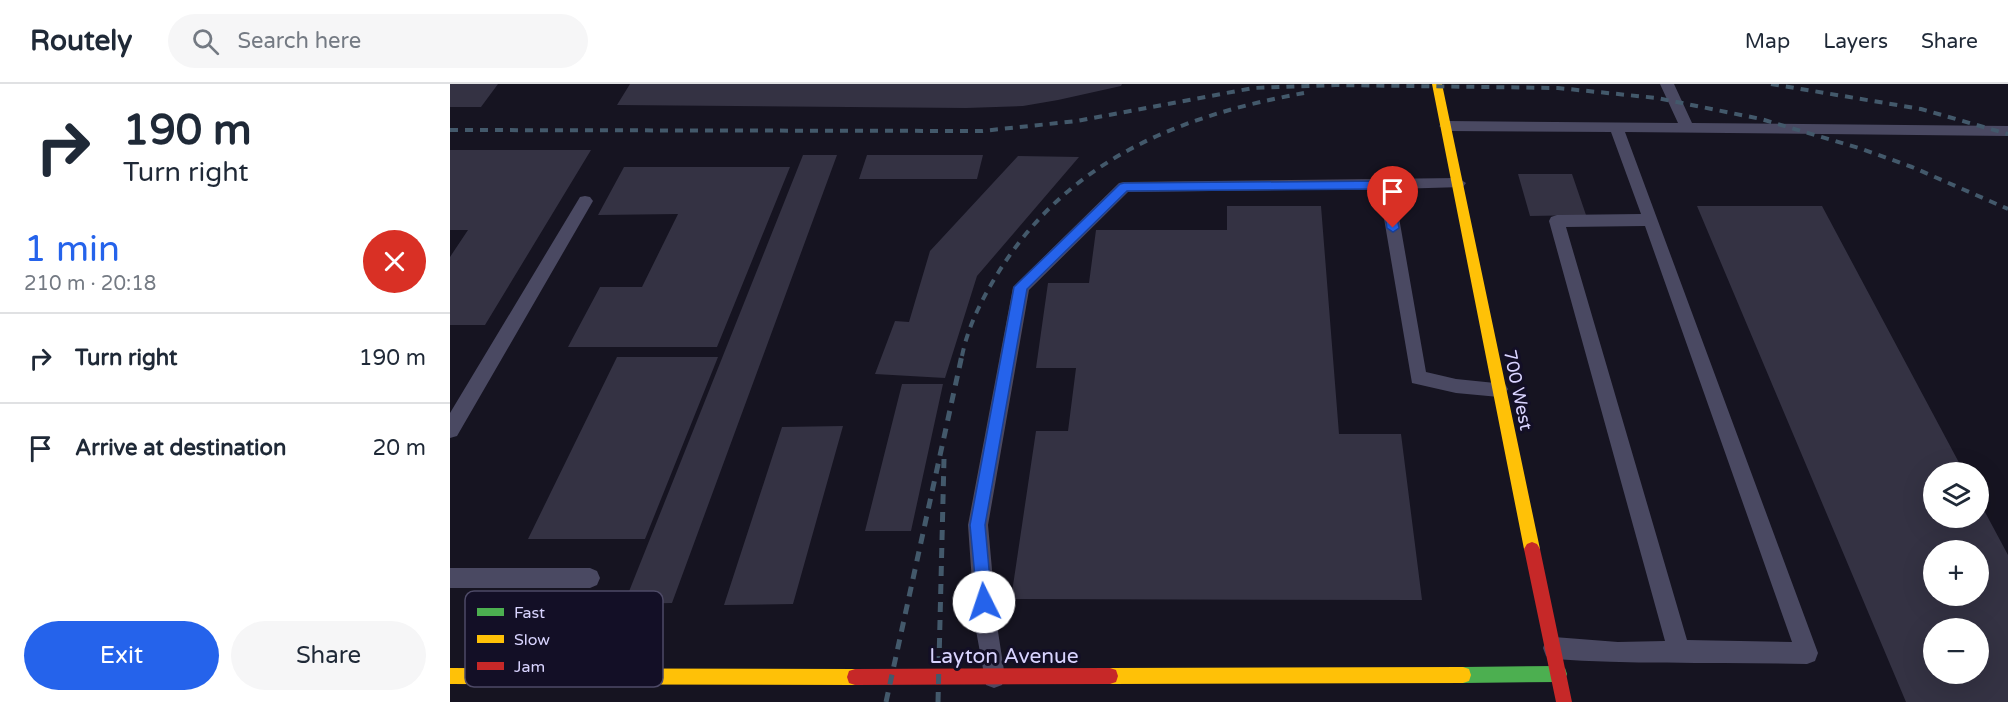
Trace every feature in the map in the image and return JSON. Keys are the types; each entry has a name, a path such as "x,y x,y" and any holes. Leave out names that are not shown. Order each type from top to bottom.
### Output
{"street":[{"name":"700 West","path":"1437,84 1564,702"},
{"name":"Layton Avenue","path":"663,676 1559,674"},
{"name":"Layton Avenue","path":"450,676 465,676"}],"lane":[{"path":"1667,84 1687,128"},
{"path":"1446,126 2008,131"},
{"path":"1554,648 1618,653 1679,651 1807,653 1616,127"},
{"path":"994,677 986,625 978,525 1021,287 1124,187 1458,183"},
{"path":"1386,185 1418,378 1456,386 1499,389"},
{"path":"450,430 585,201"},
{"path":"1651,220 1557,221 1679,651"},
{"path":"450,578 590,578"}],"building":[{"path":"450,84 498,84 481,107 450,107"},
{"path":"630,84 1122,84 1023,106 966,108 617,105"},
{"path":"450,150 591,150 485,325 450,325 450,257 468,230 450,230"},
{"path":"803,155 837,155 672,603 663,603 663,591 629,591"},
{"path":"867,155 983,155 977,179 859,179"},
{"path":"1018,156 1079,157 977,276 945,378 875,374 895,321 909,322 930,251"},
{"path":"624,167 790,167 717,347 568,347 600,287 642,287 678,214 598,215"},
{"path":"1518,174 1572,174 1586,215 1530,216"},
{"path":"1227,206 1321,206 1339,434 1401,434 1422,600 1011,599 1036,431 1068,431 1076,368 1036,368 1048,283 1089,283 1096,230 1227,230"},
{"path":"1697,206 1822,206 1959,462 1923,462 1923,528 1989,528 1989,520 2008,555 2008,702 1906,702"},
{"path":"617,357 718,357 645,539 528,539"},
{"path":"902,384 943,384 911,531 865,531"},
{"path":"843,426 793,604 724,605 782,427"}],"railway":[{"path":"1771,84 1921,109 2008,134"},
{"path":"450,130 982,131 1077,121 1253,88 1335,85 1558,88 1657,98 1761,119 1862,149 1912,167 2008,209"},
{"path":"962,356 976,313 998,273 1026,234 1058,200 1092,172 1130,149 1170,130 1213,115 1304,93"},
{"path":"886,702 962,355"},
{"path":"938,702 944,459"}],"traffic: fast":[{"path":"1463,675 1559,674"}],"traffic: slow":[{"path":"1437,84 1532,549"},
{"path":"1110,676 1463,675"},
{"path":"450,676 465,676"},
{"path":"663,677 855,677"}],"traffic: jam":[{"path":"1532,549 1564,702"},
{"path":"855,677 1110,676"}],"route":[{"path":"984,602 978,525 1021,287 1124,187 1386,185 1393,228"}]}
